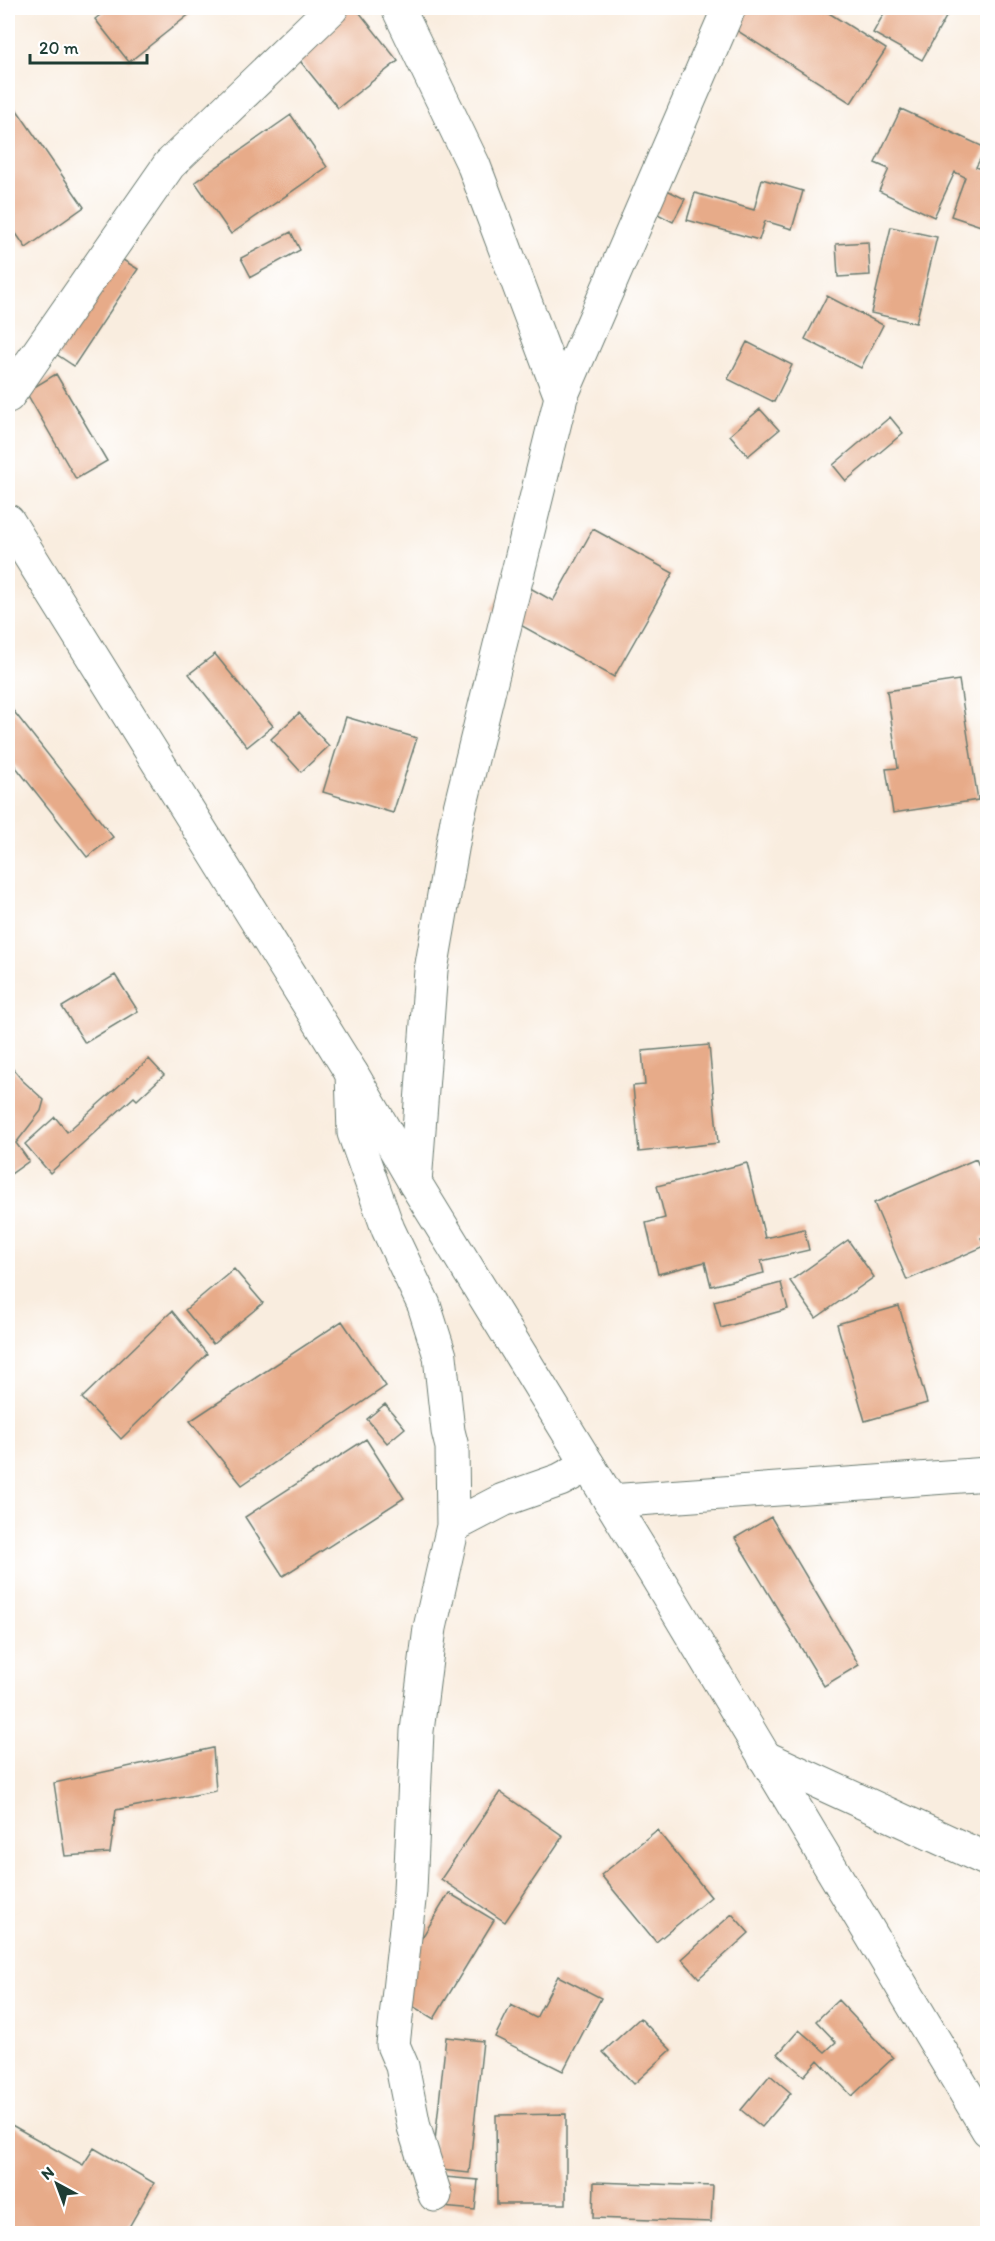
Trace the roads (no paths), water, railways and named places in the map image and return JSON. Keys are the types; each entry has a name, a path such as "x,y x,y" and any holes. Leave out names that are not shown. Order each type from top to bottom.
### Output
{"street":[{"path":"8,396 169,165 332,8"},
{"path":"398,8 474,166 561,397"},
{"path":"415,1183 431,970 457,820 561,397 729,8"},
{"path":"8,521 352,1074 415,1183 765,1757 987,2130"},
{"path":"352,1074 354,1134 388,1229 424,1305 440,1356 448,1431 452,1447 453,1526 430,1628 417,1731 410,1891 393,2045 402,2066 414,2127 435,2195"},
{"path":"453,1526 503,1500 560,1480 588,1465"},
{"path":"610,1501 987,1474"},
{"path":"765,1757 987,1860"}]}
